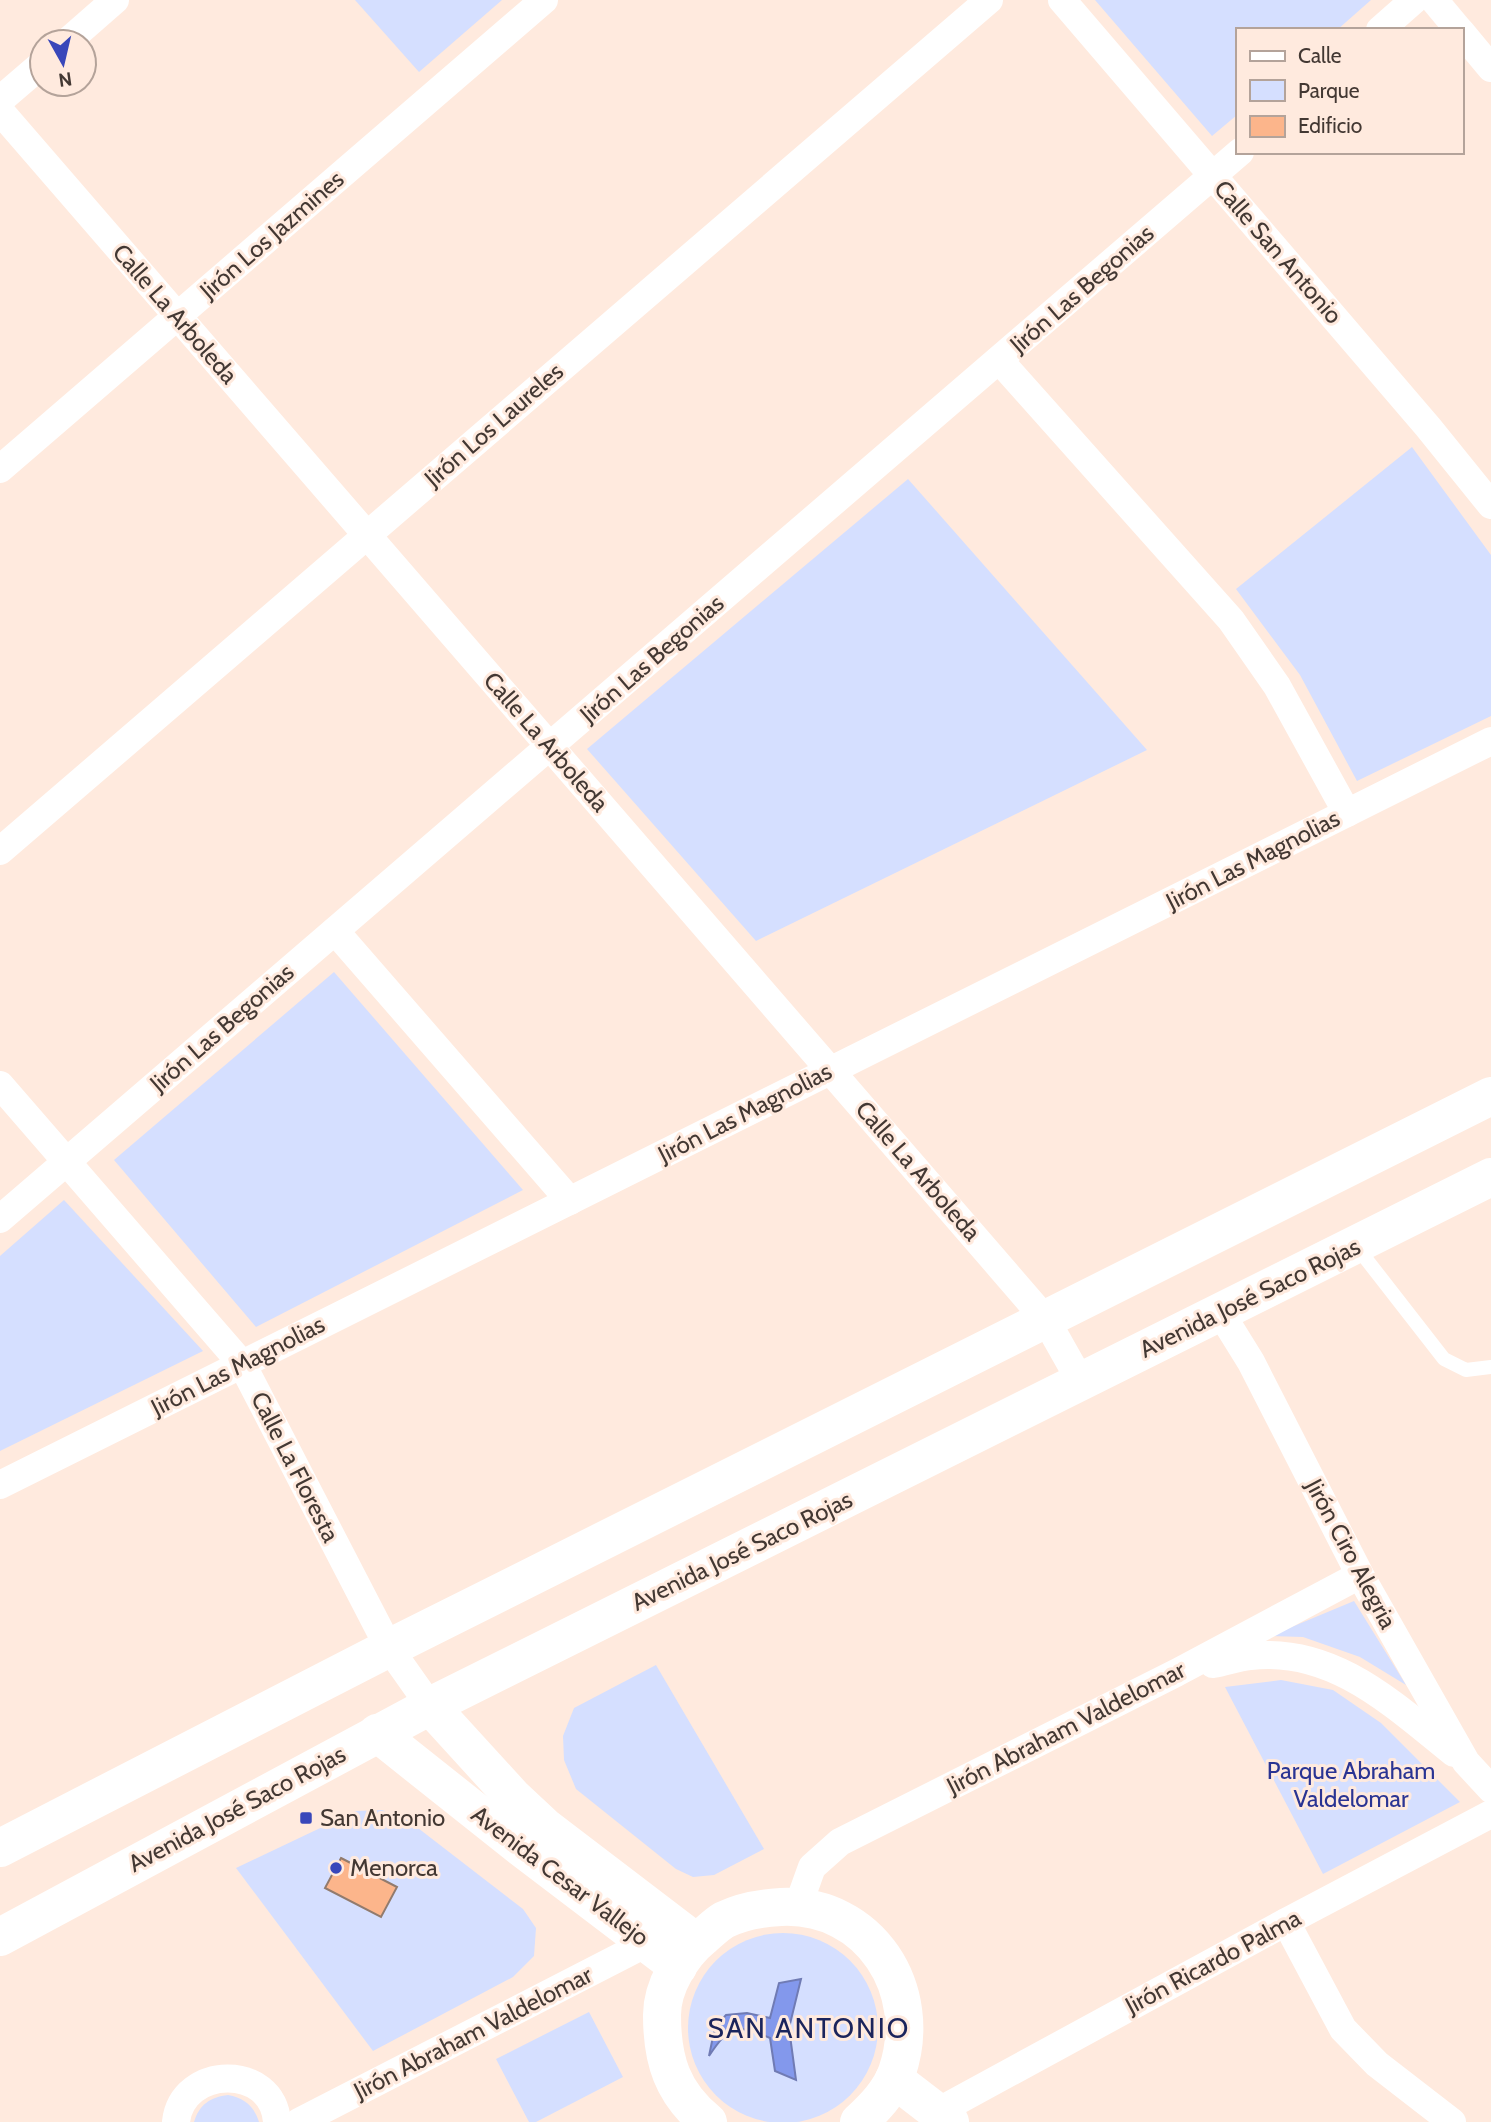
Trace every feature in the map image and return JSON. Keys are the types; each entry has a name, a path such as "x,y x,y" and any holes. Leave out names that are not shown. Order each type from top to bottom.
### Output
{"main road":[{"path":"0,1848 389,1648 1491,1096"},
{"name":"Avenida José Saco Rojas","path":"0,1937 377,1733 1491,1177"},
{"name":"Avenida Cesar Vallejo","path":"430,1706 514,1798 687,1954"},
{"name":"Avenida Cesar Vallejo","path":"377,1733 647,1943 687,1954"},
{"path":"708,2122 693,2110 672,2080 662,2045 662,2009 673,1974 687,1954 724,1921 760,1908 798,1906 834,1916 865,1937 889,1965 903,2000 905,2037 882,2107 943,2117"}],"street":[{"path":"83,28 115,0"},
{"name":"Jirón Los Jazmines","path":"0,469 544,0"},
{"name":"Jirón Los Laureles","path":"0,851 989,0"},
{"name":"Calle San Antonio","path":"1062,0 1428,427 1491,505"},
{"path":"1382,28 1414,0"},
{"path":"1434,0 1457,28"},
{"path":"1463,35 1491,68"},
{"path":"0,100 28,76"},
{"name":"Calle La Arboleda","path":"0,111 1046,1320 1081,1382"},
{"name":"Jirón Las Begonias","path":"0,1219 1238,154"},
{"path":"999,360 1231,620 1277,686 1347,813"},
{"name":"Jirón Las Magnolias","path":"0,1485 1491,741"},
{"path":"335,931 570,1201"},
{"name":"Calle La Floresta","path":"0,1085 242,1364 389,1648 430,1706"},
{"name":"Jirón Ciro Alegria","path":"1220,1312 1251,1362 1360,1575 1466,1762 1491,1789"},
{"name":"Jirón Abraham Valdelomar","path":"798,1906 812,1867 839,1842 1176,1673 1360,1575"},
{"path":"1176,1673 1250,1656 1284,1656 1319,1663 1353,1676 1386,1698 1466,1762"},
{"name":"Jirón Ricardo Palma","path":"943,2117 1286,1922 1491,1814"},
{"path":"1286,1922 1343,2029 1377,2064 1452,2122"},
{"name":"Jirón Abraham Valdelomar","path":"299,2122 647,1943"},
{"path":"176,2122 184,2100 196,2087 211,2079 227,2076 244,2080 259,2088 270,2100 277,2122"}],"lane":[{"path":"1355,1245 1444,1359 1466,1370 1491,1367"}],"green space":[{"path":"355,0 502,0 419,72"},
{"path":"1095,0 1371,0 1339,28 1236,28 1236,116 1212,136"},
{"path":"1412,447 1491,555 1491,716 1357,781 1300,675 1236,589"},
{"path":"908,479 1147,750 756,941 587,749"},
{"path":"334,972 523,1190 256,1327 114,1160"},
{"path":"64,1200 203,1351 0,1451 0,1256"},
{"path":"1354,1601 1406,1685 1360,1657 1303,1637 1270,1636"},
{"path":"656,1665 764,1849 714,1875 693,1877 676,1869 576,1789 564,1760 563,1736 574,1708"},
{"name":"Parque Abraham Valdelomar","path":"1281,1680 1333,1690 1381,1723 1460,1802 1323,1874 1225,1687"},
{"path":"382,1810 405,1818 523,1909 536,1928 534,1956 513,1977 373,2051 236,1868 356,1811"},
{"path":"783,1933 819,1940 850,1961 871,1992 878,2028 871,2064 850,2095 819,2116 783,2123 747,2116 716,2095 695,2064 688,2028 695,1992 716,1961 747,1940"},
{"path":"589,2012 623,2077 536,2122 529,2122 496,2059"},
{"path":"228,2095 248,2104 259,2122 194,2122 206,2103"}],"water":[{"path":"801,1979 789,2028 796,2080 775,2071 770,2038 749,2030 734,2030 728,2033 709,2056 715,2027 726,2015 747,2013 770,2018 779,1983"}],"building":[{"path":"341,1858 397,1887 381,1917 325,1888"}],"place":[{"name":"San Antonio","path":"306,1818"},
{"name":"Menorca","path":"336,1868"}],"district":[{"name":"SAN ANTONIO","path":"809,2028"}]}
